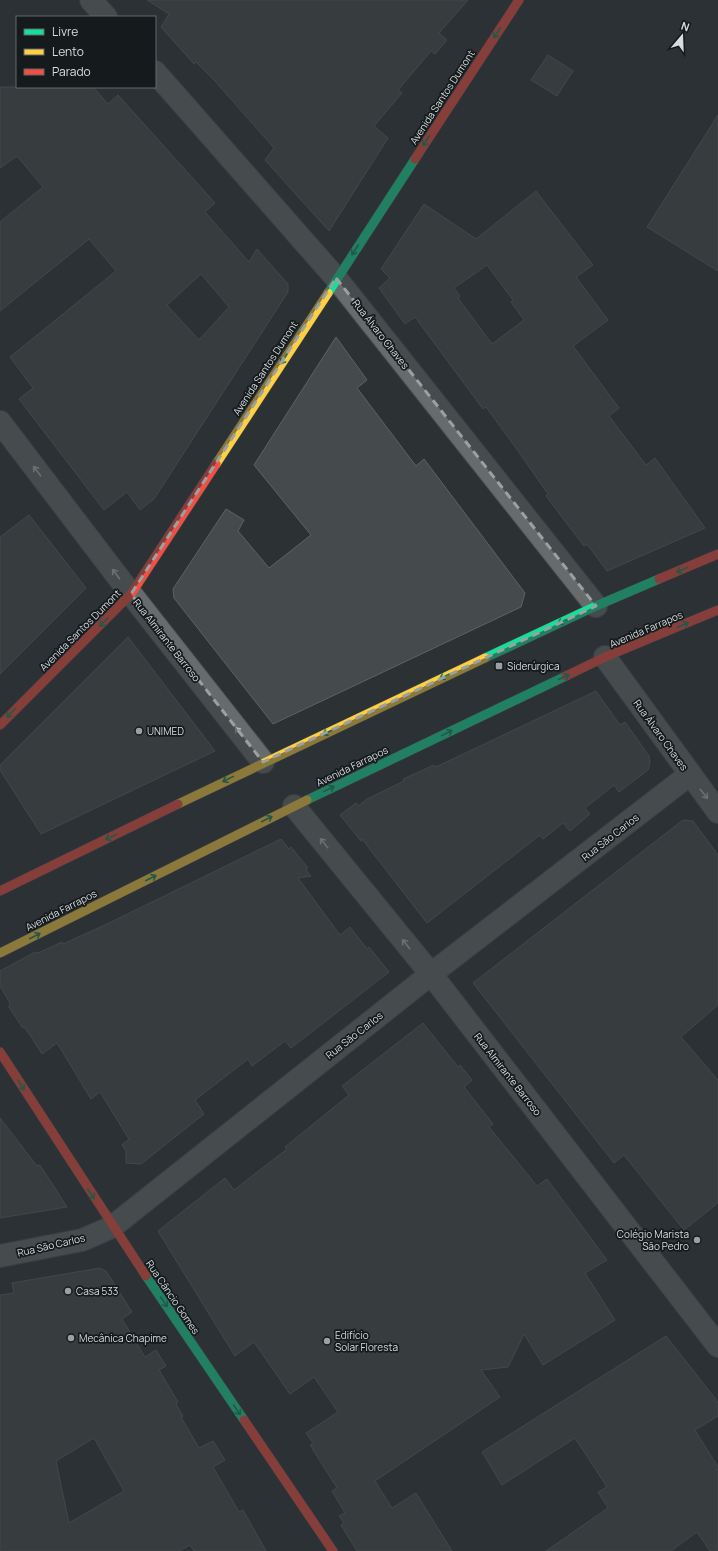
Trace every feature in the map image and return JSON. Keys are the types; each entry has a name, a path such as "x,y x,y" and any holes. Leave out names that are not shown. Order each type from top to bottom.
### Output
{"main road":[{"name":"Avenida Santos Dumont","path":"0,725 132,594 336,278 519,0"},
{"path":"0,891 263,762 596,606 718,554"},
{"name":"Avenida Farrapos","path":"0,953 294,806 605,658 718,610"},
{"name":"Rua Câncio Gomes","path":"0,1052 112,1227 333,1551"}],"street":[{"path":"92,0 105,16"},
{"name":"Rua Álvaro Chaves","path":"156,73 336,278 596,606"},
{"name":"Rua Almirante Barroso","path":"0,422 263,762"},
{"name":"Rua Álvaro Chaves","path":"605,658 689,775 718,812"},
{"name":"Rua São Carlos","path":"0,1256 82,1240 112,1227 431,974 689,775"},
{"name":"Rua Almirante Barroso","path":"294,806 431,974 718,1346"}],"highlighted area":[{"path":"336,278 596,606 263,762 131,594"}],"building":[{"path":"147,0 468,0 439,33 447,40 435,54 431,51 398,90 402,93 374,126 388,138 329,231 265,160 274,148 214,80 196,62 194,64 161,27 169,14"},
{"path":"548,55 573,71 557,96 531,80"},
{"path":"0,87 94,88 108,104 118,95 215,203 205,212 249,262 257,249 288,284 288,292 154,499 140,510 127,492 104,510 19,399 33,388 10,357 116,271 89,239 0,311 0,222 43,187 17,156 0,168","holes":["201,274 229,307 199,340 167,305"]},
{"path":"718,115 718,271 647,227"},
{"path":"536,191 593,265 576,277 608,320 573,346 619,408 609,416 646,465 655,458 705,528 607,571 587,544 584,546 546,496 548,494 486,407 483,409 415,317 405,324 379,288 390,278 381,269 424,204 476,239","holes":["487,265 513,300 511,302 524,320 492,344 458,298 460,296 454,288"]},
{"path":"336,337 367,380 357,388 416,466 424,459 525,593 521,607 273,724 174,598 173,589 226,509 244,520 238,531 269,568 311,535 254,465"},
{"path":"29,515 86,588 0,674 0,537"},
{"name":"UNIMED","path":"128,637 215,751 41,834 0,770 0,765"},
{"path":"596,691 620,725 625,722 649,756 650,763 648,770 619,792 614,785 585,808 590,814 570,831 563,823 543,839 540,835 427,923 362,839 361,841 340,815 356,803 358,806 367,799 404,781 403,779 434,765 436,767"},
{"path":"683,820 693,821 718,855 718,1005 681,1037 718,1080 718,1203 684,1230 624,1155 614,1163 473,983"},
{"path":"281,839 289,849 291,847 308,868 306,870 311,876 298,878 340,935 350,927 367,949 369,947 389,972 291,1048 285,1041 252,1066 248,1059 195,1100 204,1114 141,1164 126,1163 126,1151 122,1145 129,1139 100,1092 91,1099 57,1043 42,1054 26,1029 22,1027 9,1007 10,1003 0,986 0,971 35,952 38,953 62,942 63,944 107,924"},
{"path":"423,1023 458,1067 460,1065 472,1080 464,1087 493,1124 489,1127 537,1186 547,1179 607,1260 585,1273 615,1320 543,1365 524,1334 508,1367 481,1370 500,1397 375,1481 392,1508 416,1493 452,1551 357,1551 341,1525 344,1523 339,1516 345,1513 332,1491 337,1488 310,1445 313,1443 306,1433 338,1412 314,1377 290,1394 254,1342 235,1356 158,1231 225,1178 234,1190 287,1149 285,1147 349,1095 342,1086"},
{"path":"0,1118 37,1166 40,1165 67,1207 0,1218"},
{"path":"100,1268 106,1271 132,1312 122,1319 145,1357 156,1350 166,1366 159,1370 178,1402 176,1404 183,1416 181,1417 199,1448 213,1441 225,1460 213,1467 239,1512 243,1510 266,1551 194,1551 190,1545 179,1551 0,1551 0,1295 14,1293 12,1283","holes":["94,1438 124,1491 69,1523 56,1461"]},
{"path":"666,1336 718,1402 718,1416 695,1430 718,1467 718,1551 710,1551 697,1532 671,1551 546,1551 608,1508 598,1492 607,1487 575,1438 502,1485 482,1452"}],"traffic: fast":[{"path":"328,293 415,159"},
{"path":"485,658 596,606 659,579"},
{"path":"307,800 566,676"},
{"path":"146,1276 244,1420"}],"traffic: slow":[{"path":"216,464 328,293"},
{"path":"178,804 485,658"},
{"path":"0,953 307,800"}],"traffic: jam":[{"path":"415,159 519,0"},
{"path":"0,725 131,594 216,464"},
{"path":"659,579 718,554"},
{"path":"566,676 605,657 718,610"},
{"path":"0,891 178,804"},
{"path":"0,1052 146,1276"},
{"path":"244,1420 333,1551"}],"place":[{"name":"Siderúrgica","path":"499,666"},
{"name":"UNIMED","path":"139,731"},
{"name":"Colégio Marista São Pedro","path":"697,1240"},
{"name":"Casa 533","path":"68,1291"},
{"name":"Mecânica Chapime","path":"71,1338"},
{"name":"Edifício Solar Floresta","path":"327,1341"}]}
